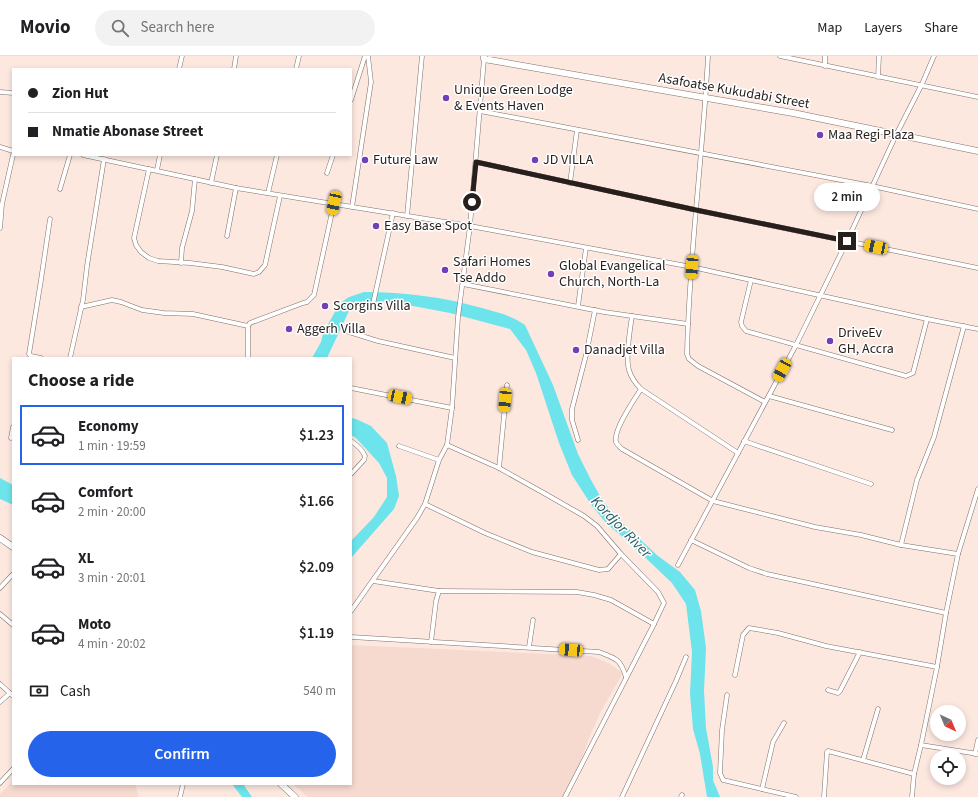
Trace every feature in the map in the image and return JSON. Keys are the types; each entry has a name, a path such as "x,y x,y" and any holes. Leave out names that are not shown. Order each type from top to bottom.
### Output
{"street":[{"path":"179,68 182,56"},
{"path":"234,68 236,56"},
{"path":"296,68 299,56"},
{"path":"352,97 367,56"},
{"path":"352,207 371,82 367,56"},
{"path":"407,216 422,56"},
{"path":"708,56 706,99 700,152 687,354 693,363 765,402"},
{"path":"780,56 978,96"},
{"path":"825,56 825,66"},
{"path":"878,77 879,56"},
{"path":"678,565 796,345 847,241 896,134 922,84 934,56"},
{"path":"352,610 417,518 425,504 440,460 447,445 452,408 458,317 470,226 484,58"},
{"name":"Asafoatse Kukudabi Street","path":"484,58 706,99 793,113 978,151"},
{"path":"0,92 12,93"},
{"path":"480,111 700,152 872,186 978,209"},
{"path":"570,183 577,130"},
{"path":"0,147 12,151"},
{"path":"0,228 1,204 13,156"},
{"path":"60,189 70,156"},
{"path":"88,156 236,188 470,226 692,267 978,329"},
{"path":"156,170 160,156"},
{"path":"211,183 217,156"},
{"path":"268,193 277,156"},
{"path":"327,173 333,156"},
{"path":"70,357 83,300 104,159"},
{"path":"476,162 696,210 978,268"},
{"path":"149,169 134,238 136,245 141,252 153,260 222,267 254,274 260,272 265,265 280,196"},
{"path":"181,263 182,248 192,211 195,180"},
{"path":"227,236 236,188"},
{"path":"248,357 248,326 252,321 307,302 314,295 334,203"},
{"path":"373,304 393,213"},
{"path":"28,356 50,219"},
{"path":"578,306 586,248"},
{"path":"751,280 741,322 746,331 906,376 913,373 927,319"},
{"path":"463,284 595,310 688,324"},
{"path":"81,307 112,300 142,310 164,313 193,314 248,326"},
{"path":"578,440 572,420 572,409 586,355 595,310"},
{"path":"632,316 628,358 629,370 640,389 738,453"},
{"path":"901,545 916,480 934,438 964,326"},
{"path":"346,331 378,341 455,358"},
{"path":"499,468 506,385"},
{"path":"352,388 452,408"},
{"path":"640,389 621,424 616,437 617,443 622,449 713,500 815,527 861,535 901,545 958,554"},
{"path":"768,396 892,430"},
{"path":"11,438 12,432"},
{"path":"744,441 871,484"},
{"path":"352,442 356,444 365,456 364,460 352,473"},
{"path":"447,445 499,468 584,516 597,526 621,554 658,592 664,603 565,797"},
{"path":"400,446 440,460"},
{"path":"912,797 914,774 937,667 958,554 977,498 978,488"},
{"path":"425,504 485,533 532,552 599,570 608,569 621,554"},
{"path":"0,538 12,546"},
{"path":"691,540 749,568 767,574 946,613"},
{"path":"0,588 12,575"},
{"path":"372,581 439,591 577,592 610,600 654,624"},
{"path":"431,642 436,601 439,591"},
{"path":"0,614 12,625"},
{"path":"529,647 533,620"},
{"path":"735,675 743,635 749,628 778,633 826,646 937,667"},
{"path":"352,637 599,652 614,657 623,666 626,677"},
{"path":"828,690 838,693 840,691 860,652"},
{"path":"622,797 686,657"},
{"path":"0,684 12,694 0,702"},
{"path":"727,695 722,730 720,773 723,780 726,782 762,789 780,795 796,797"},
{"path":"863,760 878,709"},
{"path":"762,789 773,742 784,723"},
{"path":"921,745 976,754 978,740"},
{"path":"824,797 827,752 830,751 914,774"},
{"path":"0,782 12,770"},
{"path":"180,797 184,785"},
{"path":"282,785 295,797"}],"shaded area":[{"path":"352,645 591,656 610,664 623,673 601,711 589,738 579,767 563,797 308,797 294,785 352,785"},
{"path":"12,782 12,785 135,785 139,797 0,797 0,794"}],"water":[{"name":"Kordjor River","path":"364,292 424,296 482,308 505,315 525,325 553,385 578,454 603,501 616,517 658,556 680,572 695,590 701,611 706,648 704,691 706,728 713,767 713,780 720,797 707,797 700,754 693,729 690,694 692,652 686,604 672,583 630,543 607,524 592,506 572,475 559,443 536,373 526,350 510,329 450,313 381,301 360,304 349,311 327,357 313,357 321,342 323,333 340,303 349,297"},
{"path":"352,418 371,426 387,443 396,476 399,496 394,509 352,557 352,540 374,517 387,497 387,478 379,463 352,436"},
{"path":"0,478 12,484 12,505 0,499"},
{"path":"233,785 244,785 252,797 242,797"}],"place":[{"name":"Unique Green Lodge & Events Haven","path":"446,98"},
{"name":"Maa Regi Plaza","path":"820,135"},
{"name":"Future Law","path":"365,160"},
{"name":"JD VILLA","path":"535,160"},
{"name":"Easy Base Spot","path":"376,226"},
{"name":"Safari Homes Tse Addo","path":"445,270"},
{"name":"Global Evangelical Church, North-La","path":"551,274"},
{"name":"Scorgins Villa","path":"325,306"},
{"name":"Aggerh Villa","path":"289,329"},
{"name":"DriveEv GH, Accra","path":"830,341"},
{"name":"Danadjet Villa","path":"576,350"}],"route":[{"path":"472,202 476,162 847,241"}]}
